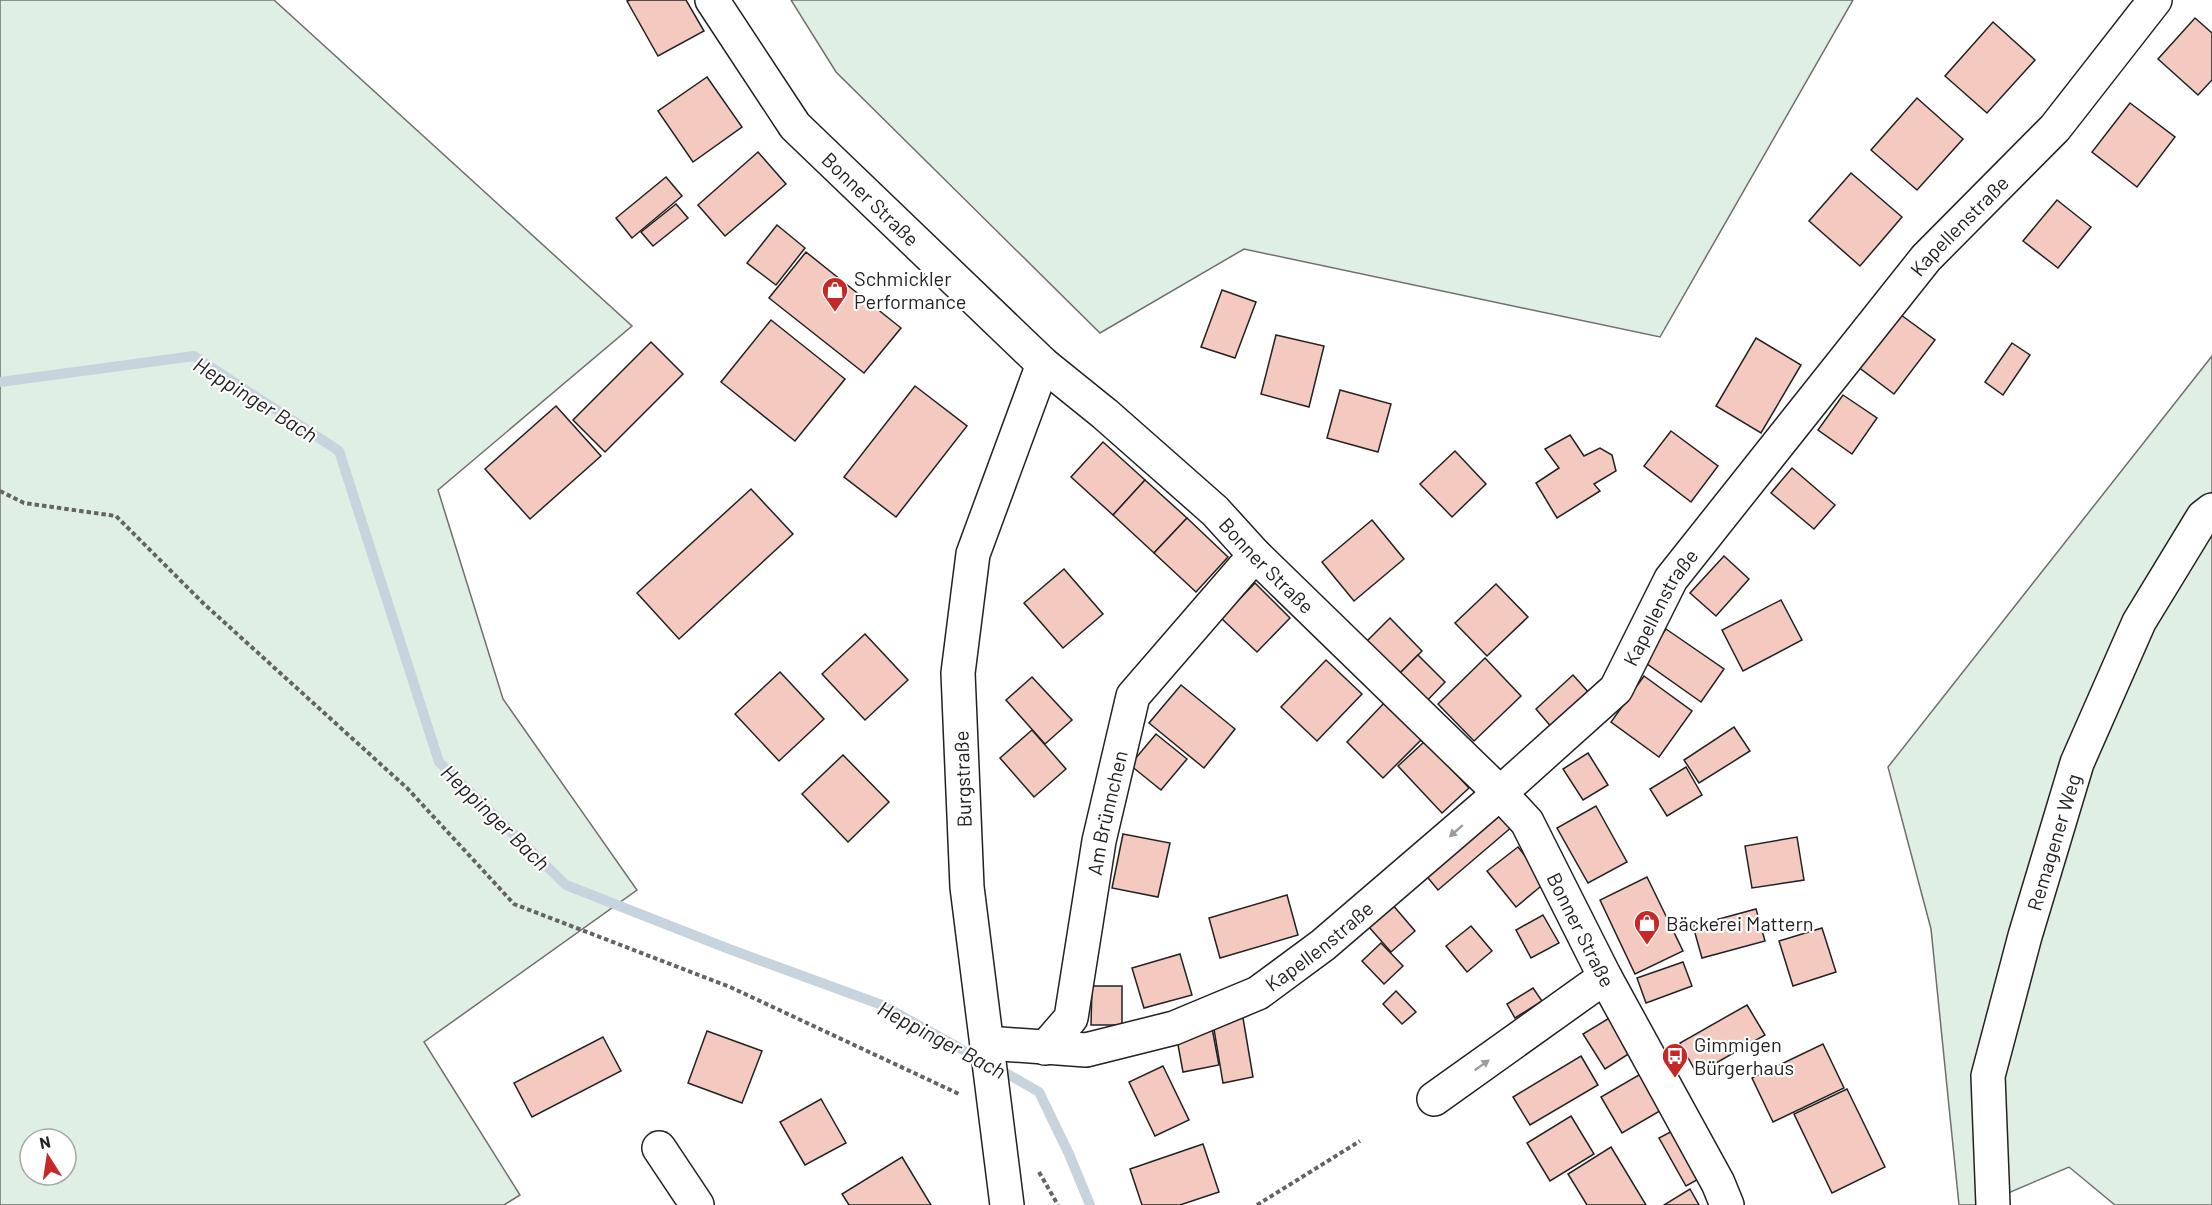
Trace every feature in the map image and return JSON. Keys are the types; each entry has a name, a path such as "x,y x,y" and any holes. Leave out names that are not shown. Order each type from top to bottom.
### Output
{"street":[{"name":"Bonner Straße","path":"712,0 795,126 1043,364 1105,414 1215,511 1255,555 1527,822 1605,977 1718,1183 1727,1205"},
{"name":"Kapellenstraße","path":"1045,1047 1086,1050 1174,1028 1258,993 1323,945 1500,793 1616,689 1671,579 1926,258 2055,128 2155,0"},
{"name":"Burgstraße","path":"1007,1205 967,887 958,673 973,554 1043,364"},
{"name":"Remagener Weg","path":"1993,1205 1988,1076 2025,936 2077,763 2139,622 2203,517 2212,510"},
{"name":"Am Brünnchen","path":"1045,1047 1071,1018 1099,841 1133,696 1255,555"},
{"path":"1434,1099 1605,977"},
{"path":"989,1057 1045,1047"},
{"path":"659,1149 697,1205"}],"path":[{"path":"0,491 24,503 116,516 203,603 408,789 514,904 730,987 996,1112"},
{"path":"1257,1205 1360,1141"}],"green space":[{"path":"0,0 274,0 632,326 438,490 503,699 637,890 424,1042 520,1195 504,1205 0,1205"},
{"path":"791,0 1853,0 1660,337 1244,249 1100,333 836,72"},
{"path":"2212,356 2212,1205 2115,1205 2069,1167 1980,1205 1959,1205 1931,929 1888,767"}],"building":[{"path":"686,0 704,31 658,56 627,1"},
{"path":"2195,18 2212,33 2212,80 2198,95 2158,59"},
{"path":"1993,22 2035,60 1987,113 1945,76"},
{"path":"707,77 742,127 693,162 658,111"},
{"path":"1917,98 1963,139 1917,190 1871,150"},
{"path":"2130,103 2175,137 2137,187 2092,152"},
{"path":"758,152 786,184 725,236 698,205"},
{"path":"1851,173 1902,217 1860,266 1809,221"},
{"path":"666,177 682,196 632,238 616,218"},
{"path":"2057,200 2091,227 2058,268 2023,241"},
{"path":"676,204 688,218 653,246 641,232"},
{"path":"777,225 805,248 776,285 747,263"},
{"name":"Schmickler Performance","path":"806,252 901,328 864,373 769,298"},
{"path":"1222,290 1256,302 1235,358 1201,347"},
{"path":"1897,312 1935,340 1894,394 1857,366"},
{"path":"771,320 845,379 795,441 721,382"},
{"path":"1276,335 1324,346 1309,407 1261,394"},
{"path":"1756,338 1801,365 1761,433 1716,406"},
{"path":"651,342 683,374 605,452 573,420"},
{"path":"2012,343 2030,355 2003,395 1985,382"},
{"path":"915,386 967,426 896,517 844,477"},
{"path":"1340,390 1391,404 1378,452 1327,438"},
{"path":"1843,395 1877,418 1852,454 1818,430"},
{"path":"556,406 601,456 530,519 485,469"},
{"path":"1671,431 1718,466 1691,502 1644,466"},
{"path":"1570,435 1584,456 1600,448 1612,455 1616,471 1594,484 1600,491 1557,518 1536,483 1559,468 1545,449"},
{"path":"1103,442 1145,480 1113,515 1071,477"},
{"path":"1455,451 1486,484 1452,517 1420,484"},
{"path":"1792,468 1835,505 1814,529 1771,493"},
{"path":"1145,480 1187,518 1154,553 1113,515"},
{"path":"751,489 793,534 679,639 637,593"},
{"path":"1187,518 1228,557 1196,592 1154,553"},
{"path":"1372,520 1404,559 1354,601 1322,562"},
{"path":"1724,556 1749,579 1716,616 1690,593"},
{"path":"1064,569 1103,614 1063,648 1024,603"},
{"path":"1255,583 1290,618 1257,652 1221,618"},
{"path":"1496,584 1528,617 1487,656 1455,623"},
{"path":"1781,600 1802,640 1743,671 1722,630"},
{"path":"1390,618 1422,651 1395,678 1363,645"},
{"path":"1666,629 1724,669 1701,702 1643,661"},
{"path":"865,634 908,680 865,720 822,674"},
{"path":"1418,655 1445,682 1423,705 1395,678"},
{"path":"1485,658 1521,696 1474,741 1438,704"},
{"path":"1326,660 1362,694 1317,741 1281,707"},
{"path":"780,672 824,719 779,761 735,714"},
{"path":"1573,675 1590,694 1553,729 1536,709"},
{"path":"1644,676 1692,711 1659,757 1611,722"},
{"path":"1032,677 1072,720 1045,744 1006,700"},
{"path":"1181,685 1235,729 1204,768 1149,723"},
{"path":"1385,702 1423,738 1383,778 1347,742"},
{"path":"1734,727 1750,751 1699,783 1684,760"},
{"path":"1032,730 1066,769 1034,797 1000,758"},
{"path":"1156,734 1187,759 1161,790 1130,765"},
{"path":"1425,741 1469,788 1442,813 1398,766"},
{"path":"1588,753 1608,785 1583,800 1563,769"},
{"path":"843,755 889,802 848,842 802,794"},
{"path":"1686,767 1702,795 1667,816 1650,789"},
{"path":"1494,804 1513,826 1438,890 1419,867"},
{"path":"1596,806 1627,862 1588,883 1557,828"},
{"path":"1123,834 1170,843 1158,897 1112,888"},
{"path":"1797,837 1804,880 1752,888 1745,846"},
{"path":"1518,847 1546,882 1516,907 1487,871"},
{"path":"1647,877 1683,951 1635,974 1600,900"},
{"path":"1287,895 1298,935 1220,958 1209,918"},
{"path":"1386,897 1415,931 1391,952 1361,918"},
{"path":"1756,909 1765,941 1702,958 1693,926"},
{"path":"1543,915 1559,943 1531,958 1516,930"},
{"path":"1471,926 1492,951 1467,972 1446,946"},
{"path":"1822,928 1836,972 1793,986 1779,941"},
{"path":"1381,943 1403,966 1384,984 1362,961"},
{"path":"1180,954 1192,995 1144,1008 1132,968"},
{"path":"1683,962 1692,986 1646,1003 1637,978"},
{"path":"1092,986 1122,986 1122,1025 1091,1025"},
{"path":"1533,988 1542,1001 1515,1018 1507,1004"},
{"path":"1396,991 1416,1012 1402,1024 1383,1004"},
{"path":"1747,1005 1765,1035 1697,1074 1680,1043"},
{"path":"1616,1014 1638,1048 1605,1069 1583,1034"},
{"path":"1243,1018 1253,1077 1223,1083 1213,1023"},
{"path":"1212,1028 1219,1065 1183,1072 1176,1034"},
{"path":"707,1031 762,1051 742,1103 688,1083"},
{"path":"603,1037 621,1071 532,1117 514,1083"},
{"path":"1823,1044 1844,1088 1773,1122 1752,1078"},
{"path":"1581,1056 1598,1085 1530,1125 1513,1097"},
{"path":"1163,1066 1189,1120 1155,1136 1129,1082"},
{"path":"1644,1072 1665,1108 1622,1133 1601,1097"},
{"path":"1847,1089 1885,1167 1832,1193 1794,1114"},
{"path":"821,1099 846,1143 805,1165 780,1122"},
{"path":"1571,1116 1594,1154 1550,1181 1527,1143"},
{"path":"1678,1128 1704,1176 1686,1186 1659,1138"},
{"path":"1203,1144 1219,1192 1180,1205 1142,1205 1130,1169"},
{"path":"1611,1147 1646,1205 1587,1205 1568,1174"},
{"path":"902,1157 931,1205 849,1205 842,1194"},
{"path":"1690,1189 1699,1205 1664,1205"}],"waterway":[{"name":"Heppinger Bach","path":"0,382 194,356 339,451 439,762 566,885 729,949 882,1005 983,1061"},
{"name":"Heppinger Bach","path":"997,1068 1039,1092 1069,1154 1090,1205"}],"place":[{"name":"Schmickler Performance","path":"835,313"},
{"name":"Bäckerei Mattern","path":"1647,946"},
{"name":"Gimmigen Bürgerhaus","path":"1675,1079"}]}
